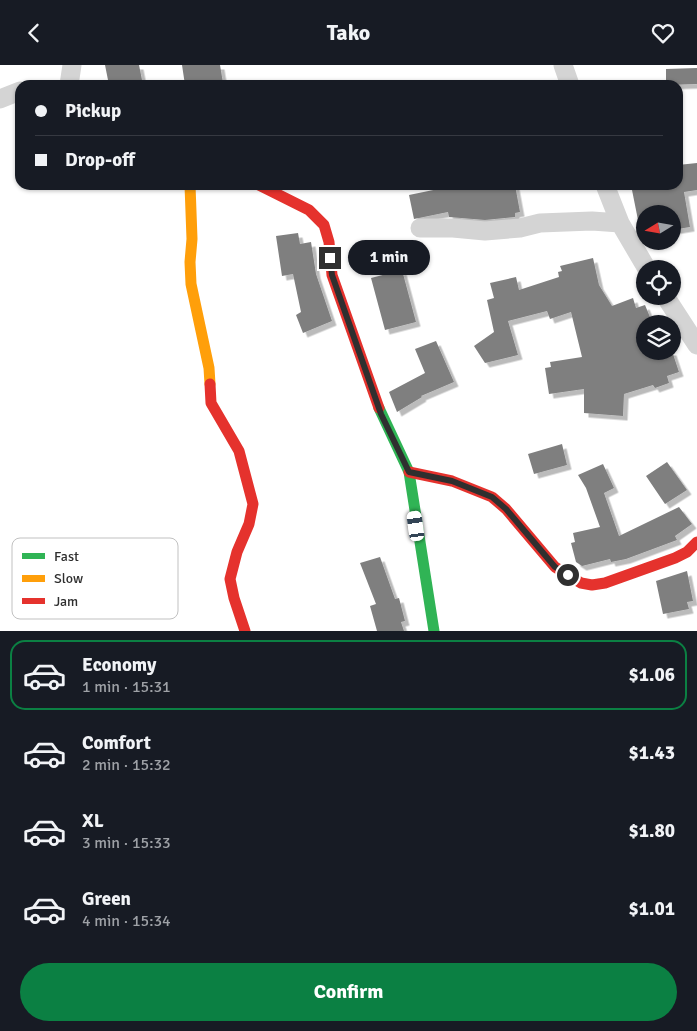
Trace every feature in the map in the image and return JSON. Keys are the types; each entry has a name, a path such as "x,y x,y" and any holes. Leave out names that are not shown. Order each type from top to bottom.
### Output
{"street":[{"path":"70,80 72,65"},
{"path":"562,65 568,80"},
{"path":"0,99 15,93"},
{"path":"190,190 191,284 209,368 212,403 239,451 253,505 249,524 237,552 230,579 245,631"},
{"path":"269,190 309,210 324,225 329,242 332,275 345,314 381,414 409,472 434,631"},
{"path":"607,190 620,223 642,260"},
{"path":"420,228 453,228 485,231 520,228 540,223 592,221 620,223"},
{"path":"671,305 697,345"},
{"path":"409,472 452,481 492,497 506,509 555,567 581,583 592,585 605,583 675,558 687,552 697,542"}],"building":[{"path":"105,65 139,65 142,80 108,80"},
{"path":"182,65 220,65 222,80 184,80"},
{"path":"697,68 697,84 683,84 683,80 666,80 666,69"},
{"path":"697,163 697,190 684,192 690,227 681,228 681,205 636,205 636,210 632,190 683,190 683,164"},
{"path":"433,190 516,190 520,212 515,213 515,217 485,220 449,217 448,212 414,219 409,195"},
{"path":"298,233 300,244 311,242 316,274 332,321 303,333 296,315 301,312 293,274 282,276 276,236"},
{"path":"593,258 599,285 612,306 633,298 636,308 645,305 649,315 636,315 636,360 675,360 679,372 667,376 669,383 655,388 653,385 624,394 623,416 584,413 584,389 549,394 545,368 551,367 550,362 582,357 571,312 550,319 547,311 508,321 518,355 485,363 474,346 494,332 487,300 494,298 490,283 516,277 519,290 559,277 558,272 562,271 560,266"},
{"path":"402,270 416,322 385,330 371,278"},
{"path":"436,341 454,382 421,396 397,412 389,392 425,373 415,349"},
{"path":"562,444 567,465 534,474 528,454"},
{"path":"667,462 687,490 665,504 646,476"},
{"path":"603,464 614,488 604,493 619,536 679,507 692,524 675,536 677,540 626,559 611,562 610,559 582,566 576,562 571,543 575,542 573,533 600,527 586,488 578,475"},
{"path":"380,557 395,599 399,598 405,621 401,622 404,631 377,631 370,606 376,604 360,563"},
{"path":"687,571 693,601 687,602 689,609 663,614 656,581"}],"traffic: fast":[{"path":"379,408 409,472 434,631"}],"traffic: slow":[{"path":"190,190 191,284 209,368 210,384"}],"traffic: jam":[{"path":"269,190 309,210 324,225 329,242 332,275 379,408"},
{"path":"210,384 211,403 239,451 253,504 249,524 237,552 230,579 245,631"},
{"path":"409,472 452,481 492,497 506,509 555,567 581,583 592,585 605,583 675,558 687,552 697,542"}],"route":[{"path":"330,258 332,275 381,414 409,472 452,481 492,497 506,509 555,567 568,575"}]}
